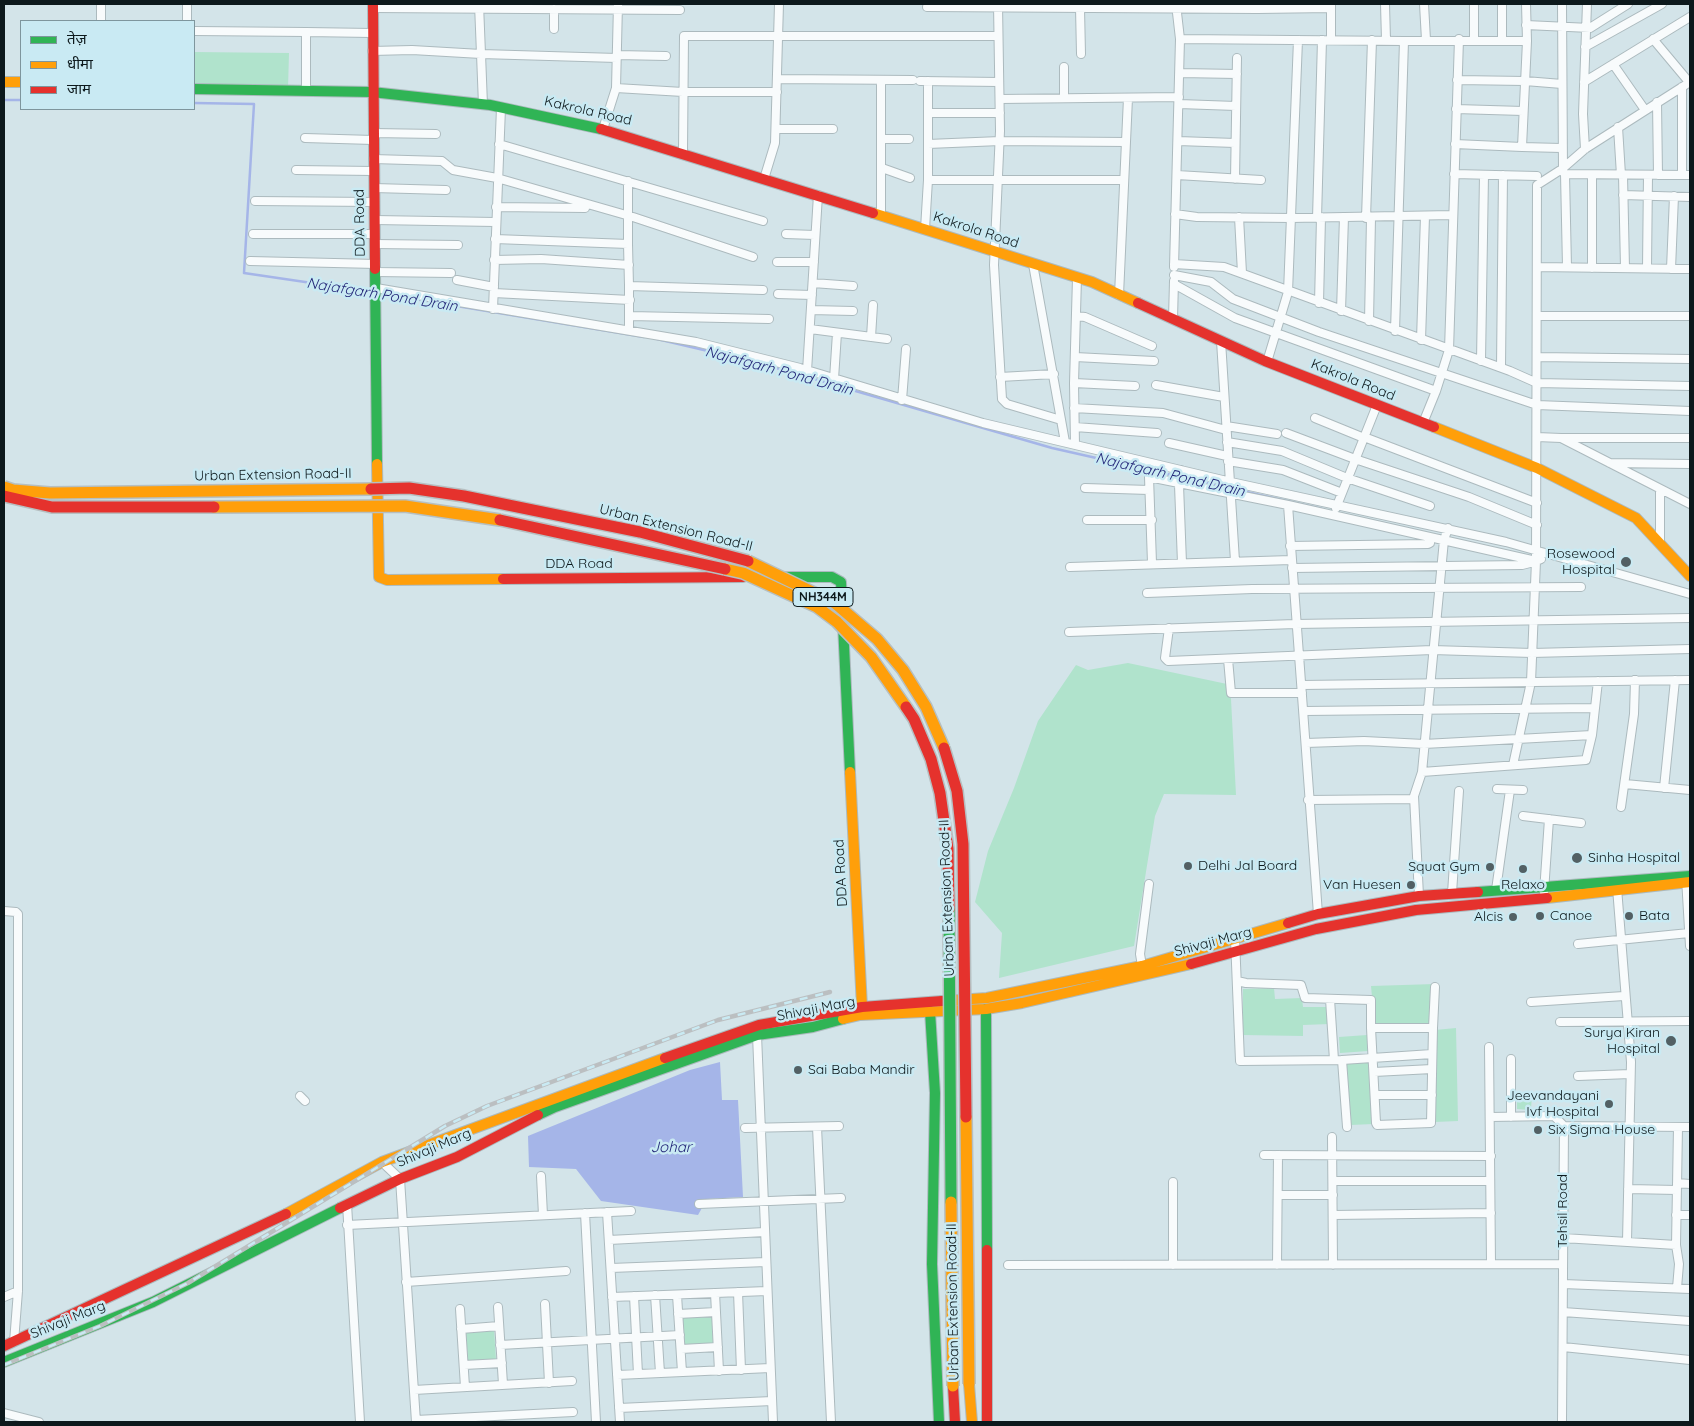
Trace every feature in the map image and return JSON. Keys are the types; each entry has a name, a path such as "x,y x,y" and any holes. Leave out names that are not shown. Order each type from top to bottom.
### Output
{"main road":[{"name":"DDA Road","path":"373,6 372,92 379,577 382,579 838,578 841,582 862,1005"},
{"path":"4,82 20,82"},
{"name":"Kakrola Road","path":"195,89 372,92 483,104 603,129 764,178 1077,278 1119,294 1267,362 1537,468 1635,518 1690,576"},
{"name":"Urban Extension Road-II","path":"4,487 13,490 50,493 409,488 464,496 640,532 747,560 835,603 877,639 903,670 926,707 944,748 958,800 963,844 969,1384 972,1422"},
{"name":"Urban Extension Road-II","path":"4,496 52,507 405,506 492,518 744,573 817,607 837,622 871,657 914,719 931,759 940,793 948,849 953,1386 955,1422"},
{"name":"Shivaji Marg","path":"9,1344 262,1227 382,1162 552,1098 759,1025 862,1005 987,998 1142,966 1318,914 1419,896 1617,880 1688,879"},
{"name":"Shivaji Marg","path":"4,1362 153,1302 347,1204 400,1179 457,1157 555,1107 757,1035 813,1026 860,1015 986,1009 1087,989 1236,953 1316,929 1416,910 1616,892 1688,879"},
{"path":"986,1009 987,1422"},
{"path":"930,1011 935,1092 932,1264 939,1422"}],"street":[{"path":"101,4 102,20"},
{"path":"187,4 187,20"},
{"path":"764,178 775,143 779,4"},
{"path":"1385,4 1386,40"},
{"path":"1424,4 1426,40"},
{"path":"1474,4 1474,40"},
{"path":"1502,4 1502,40"},
{"path":"1522,147 1527,41 1526,4"},
{"path":"1562,4 1561,148 1567,267"},
{"path":"1585,149 1586,4"},
{"path":"1526,25 1591,27 1628,4"},
{"path":"1585,48 1662,4"},
{"path":"373,6 479,6 554,9 618,7 680,10"},
{"path":"479,6 483,104"},
{"path":"928,6 1080,8 1331,6 1331,40"},
{"path":"998,6 1000,141 994,265 1000,377 1004,402 1061,420"},
{"path":"1173,319 1180,73 1180,39 1177,6"},
{"path":"603,129 616,88 618,7"},
{"path":"1080,8 1081,54"},
{"path":"554,9 554,29"},
{"path":"1584,82 1690,16"},
{"path":"195,30 372,32"},
{"path":"306,32 306,91"},
{"path":"683,153 684,36 778,34 998,36"},
{"path":"1180,39 1404,41 1459,39 1527,41"},
{"path":"1423,423 1436,391 1449,350 1459,39"},
{"path":"1563,172 1622,175 1686,175 1687,84 1653,39"},
{"path":"1267,362 1288,292 1298,40"},
{"path":"1319,303 1322,40"},
{"path":"1369,321 1368,218 1372,40"},
{"path":"1395,330 1404,41"},
{"path":"372,51 412,50 482,54 666,56"},
{"path":"1235,179 1237,58"},
{"path":"1613,64 1645,110"},
{"path":"1064,67 1064,98"},
{"path":"1180,73 1236,74"},
{"path":"778,78 999,82"},
{"path":"881,80 881,216"},
{"path":"1457,80 1525,81 1562,84"},
{"path":"920,81 928,114 928,180 925,229"},
{"path":"1513,765 1531,682 1532,620 1536,561 1536,186 1563,172 1585,149 1687,84"},
{"path":"616,88 683,92 777,92"},
{"path":"1000,99 1128,98 1179,100 1236,106"},
{"path":"1119,294 1128,98"},
{"path":"1657,102 1658,175"},
{"path":"493,309 501,108"},
{"path":"1456,109 1524,111"},
{"path":"928,114 1000,113"},
{"path":"1618,127 1624,196 1625,268"},
{"path":"776,129 833,129"},
{"path":"305,138 436,134"},
{"path":"882,139 909,139"},
{"path":"928,144 1000,141 1126,142"},
{"path":"1178,141 1236,143"},
{"path":"499,144 763,221"},
{"path":"1455,144 1561,148"},
{"path":"296,170 442,161 453,170 497,178 628,216 753,257"},
{"path":"882,168 910,178"},
{"path":"1454,174 1537,176"},
{"path":"1592,174 1592,268"},
{"path":"1177,175 1261,180"},
{"path":"1481,361 1484,175"},
{"path":"1501,367 1503,175"},
{"path":"1647,268 1648,175"},
{"path":"928,180 1124,180"},
{"path":"628,181 629,329"},
{"path":"374,188 446,190"},
{"path":"807,371 818,195"},
{"path":"1624,196 1690,196"},
{"path":"1671,269 1674,196"},
{"path":"255,201 374,202"},
{"path":"496,207 599,208"},
{"path":"1175,214 1291,218 1452,215"},
{"path":"1421,340 1425,216"},
{"path":"1239,217 1242,273"},
{"path":"1340,311 1344,217"},
{"path":"374,220 495,222"},
{"path":"252,234 375,239 458,245"},
{"path":"786,234 816,235"},
{"path":"495,239 628,244"},
{"path":"494,260 541,260 629,265"},
{"path":"250,261 451,273"},
{"path":"777,262 814,262"},
{"path":"1034,264 1065,442"},
{"path":"1174,264 1222,267 1242,273 1340,311 1501,367 1537,384 1690,386"},
{"path":"1537,267 1690,269"},
{"path":"1174,275 1213,283 1218,290 1233,299 1280,317 1537,405 1690,411"},
{"path":"1075,445 1074,383 1077,278"},
{"path":"457,280 494,290 630,300"},
{"path":"813,283 853,286"},
{"path":"1174,284 1235,318 1436,391"},
{"path":"629,286 763,290"},
{"path":"376,293 629,329 725,348 982,423 1065,442 1180,477 1446,534 1536,551 1690,594"},
{"path":"778,294 812,295"},
{"path":"871,337 873,305"},
{"path":"811,310 853,311"},
{"path":"630,316 769,319"},
{"path":"1076,316 1085,317 1152,346"},
{"path":"1537,316 1690,316"},
{"path":"810,329 887,339"},
{"path":"834,379 837,332"},
{"path":"1222,341 1235,561"},
{"path":"902,400 906,350"},
{"path":"1075,357 1154,361"},
{"path":"1537,357 1690,359"},
{"path":"1000,377 1054,374"},
{"path":"1074,383 1135,386"},
{"path":"1156,385 1224,397"},
{"path":"1335,510 1377,405"},
{"path":"1074,408 1163,413 1226,428 1277,434"},
{"path":"1315,418 1537,503"},
{"path":"1075,427 1157,433"},
{"path":"1286,432 1355,459 1469,498 1536,525"},
{"path":"1537,437 1690,438"},
{"path":"1561,438 1690,504"},
{"path":"1227,442 1282,451 1348,478 1430,506"},
{"path":"1169,443 1228,459 1283,470 1342,493"},
{"path":"1608,463 1690,464"},
{"path":"1152,563 1149,477 1180,477 1231,488 1288,505 1335,510 1429,537 1446,534 1536,561"},
{"path":"1180,477 1182,563"},
{"path":"1085,488 1149,490"},
{"path":"1660,489 1660,544"},
{"path":"1288,505 1295,624 1304,711 1308,800 1318,914"},
{"path":"1086,520 1152,520"},
{"path":"1419,896 1414,799 1422,772 1432,650 1446,534"},
{"path":"1290,546 1428,544 1430,543 1429,537"},
{"path":"1292,568 1441,565 1522,566 1550,556"},
{"path":"1070,567 1291,560"},
{"path":"1147,593 1439,587 1582,587"},
{"path":"1069,632 1295,624 1690,618"},
{"path":"1169,628 1166,660 1299,657 1432,650 1532,653 1690,649"},
{"path":"1228,659 1230,693 1429,683 1690,680"},
{"path":"1621,807 1634,714 1635,680"},
{"path":"1664,788 1675,680"},
{"path":"1422,772 1585,761 1592,735 1598,681"},
{"path":"1304,711 1595,708"},
{"path":"1306,743 1364,741 1424,744 1592,735"},
{"path":"1625,784 1690,790"},
{"path":"1497,789 1524,790"},
{"path":"1496,890 1510,790"},
{"path":"1452,893 1459,791"},
{"path":"1308,800 1414,799"},
{"path":"1523,816 1581,823"},
{"path":"1544,898 1543,886 1549,819"},
{"path":"1688,879 1690,946"},
{"path":"1617,880 1616,892 1630,1074 1627,1241"},
{"path":"1142,966 1140,954 1149,884"},
{"path":"4,912 16,912 18,914 18,1291 9,1344"},
{"path":"1578,944 1689,933"},
{"path":"1235,939 1240,1061 1338,1060 1432,1054"},
{"path":"1237,980 1246,983 1301,985 1305,998 1370,1000 1376,1123 1378,1126 1431,1123 1435,987"},
{"path":"1531,1002 1624,996"},
{"path":"1330,999 1347,1127"},
{"path":"1560,1022 1690,1021"},
{"path":"1371,1028 1433,1028"},
{"path":"757,1035 773,1422"},
{"path":"1489,1047 1491,1264"},
{"path":"1511,1059 1511,1117"},
{"path":"1374,1072 1432,1069"},
{"path":"1578,1076 1630,1074"},
{"path":"1375,1095 1432,1095"},
{"path":"1490,1117 1554,1116 1564,1126 1690,1127"},
{"path":"745,1128 840,1126"},
{"name":"Tehsil Road","path":"1562,1422 1564,1126"},
{"path":"817,1127 831,1422"},
{"path":"1677,1288 1679,1264 1676,1245 1678,1127"},
{"path":"1332,1137 1334,1181 1333,1265"},
{"path":"1264,1155 1490,1156"},
{"path":"1278,1155 1278,1265"},
{"path":"382,1162 400,1179 416,1421 573,1412"},
{"path":"541,1176 543,1215"},
{"path":"1334,1181 1490,1181"},
{"path":"1173,1182 1173,1265"},
{"path":"1628,1189 1690,1184"},
{"path":"1278,1195 1333,1195"},
{"path":"699,1204 841,1198"},
{"path":"347,1204 360,1422"},
{"path":"347,1225 631,1211"},
{"path":"607,1212 620,1422"},
{"path":"585,1213 596,1422"},
{"path":"1333,1215 1491,1213"},
{"path":"1676,1215 1690,1215"},
{"path":"609,1240 765,1232"},
{"path":"1563,1238 1676,1245"},
{"path":"610,1268 766,1262"},
{"path":"1008,1265 1563,1264"},
{"path":"406,1282 566,1271"},
{"path":"1563,1284 1690,1289"},
{"path":"4,1297 18,1291"},
{"path":"612,1297 767,1291"},
{"path":"738,1292 741,1370"},
{"path":"715,1293 719,1371"},
{"path":"677,1295 682,1372"},
{"path":"634,1296 638,1374"},
{"path":"655,1296 660,1373"},
{"path":"545,1304 549,1382"},
{"path":"498,1307 504,1384"},
{"path":"460,1309 465,1387"},
{"path":"678,1314 716,1312"},
{"path":"1563,1312 1690,1321"},
{"path":"461,1329 499,1326"},
{"path":"500,1345 680,1335"},
{"path":"680,1349 718,1347"},
{"path":"1562,1347 1690,1360"},
{"path":"464,1365 502,1363"},
{"path":"617,1375 770,1368"},
{"path":"414,1390 572,1381"},
{"path":"619,1408 772,1401"},
{"path":"4,1413 40,1422"}],"green space":[{"path":"195,52 289,53 288,89 195,86"},
{"path":"1128,663 1227,684 1231,699 1236,795 1164,794 1155,816 1134,946 999,978 1002,933 975,902 988,851 1014,788 1038,721 1076,665 1088,670"},
{"path":"1435,984 1436,1028 1375,1029 1371,986"},
{"path":"1274,988 1275,999 1302,998 1303,1007 1328,1007 1329,1024 1303,1025 1303,1036 1243,1035 1243,989"},
{"path":"1456,1028 1458,1121 1435,1122 1435,1030"},
{"path":"1367,1035 1368,1051 1340,1053 1339,1037"},
{"path":"1346,1063 1372,1063 1374,1124 1350,1125"},
{"path":"1517,1092 1532,1093 1531,1110 1517,1109"},
{"path":"712,1314 713,1345 682,1347 681,1315"},
{"path":"494,1329 496,1360 468,1361 466,1331"}],"water":[{"name":"Johar","path":"720,1062 722,1100 738,1100 743,1197 707,1199 698,1215 601,1201 576,1169 529,1167 528,1136 690,1070"}],"waterway":[{"name":"Najafgarh Pond Drain","path":"4,100 20,100"},
{"name":"Najafgarh Pond Drain","path":"195,103 254,104 244,273 373,292"},
{"name":"Najafgarh Pond Drain","path":"378,293 644,337"},
{"name":"Najafgarh Pond Drain","path":"657,339 759,363 1052,448 1322,509"}],"railway":[{"path":"4,1365 100,1326 188,1283 445,1126 487,1106 718,1020 830,992"}],"traffic: fast":[{"path":"195,89 372,92 490,105 601,129"},
{"path":"375,269 377,464"},
{"path":"785,577 832,577 841,582 850,772"},
{"path":"1478,892 1690,876"},
{"path":"949,909 951,1202"},
{"path":"986,1009 987,1250"},
{"path":"930,1011 935,1093 932,1264 939,1422"},
{"path":"538,1115 555,1107 757,1035 813,1027 843,1019"},
{"path":"4,1362 153,1302 340,1208"}],"traffic: slow":[{"path":"4,82 20,82"},
{"path":"873,213 1092,282 1138,303"},
{"path":"1434,427 1537,468 1636,518 1690,576"},
{"path":"377,464 379,577 387,580 503,579"},
{"path":"4,487 13,490 50,493 371,489"},
{"path":"214,507 405,506 500,520"},
{"path":"748,561 835,603 877,639 903,670 926,707 944,748"},
{"path":"725,569 743,573 817,607 837,622 871,657 906,707"},
{"path":"850,772 862,1007"},
{"path":"1547,898 1690,882"},
{"path":"942,1001 987,998 1142,966 1288,923"},
{"path":"843,1019 860,1015 986,1009 1022,1003 1191,964"},
{"path":"286,1214 382,1162 665,1058"},
{"path":"966,1117 969,1384"},
{"path":"951,1202 953,1386"},
{"path":"969,1384 972,1422"}],"traffic: jam":[{"path":"373,4 375,269"},
{"path":"601,129 873,213"},
{"path":"1138,303 1265,361 1434,427"},
{"path":"371,489 409,488 464,496 640,532 748,561"},
{"path":"4,496 52,507 214,507"},
{"path":"500,520 725,569"},
{"path":"503,579 743,577"},
{"path":"906,707 914,719 931,759 940,793 948,849 949,909"},
{"path":"944,748 957,791 963,844 966,1117"},
{"path":"1288,923 1318,914 1419,896 1478,892"},
{"path":"1191,964 1316,929 1416,910 1547,898"},
{"path":"665,1058 759,1025 862,1007 942,1001"},
{"path":"340,1208 400,1179 457,1157 538,1115"},
{"path":"4,1346 286,1214"},
{"path":"987,1250 987,1422"},
{"path":"953,1386 955,1422"}],"place":[{"name":"Rosewood Hospital","path":"1626,562"},
{"name":"Sinha Hospital","path":"1577,858"},
{"name":"Delhi Jal Board","path":"1188,866"},
{"name":"Squat Gym","path":"1490,867"},
{"name":"Relaxo","path":"1523,869"},
{"name":"Van Huesen","path":"1411,885"},
{"name":"Canoe","path":"1540,916"},
{"name":"Bata","path":"1629,916"},
{"name":"Alcis","path":"1513,917"},
{"name":"Surya Kiran Hospital","path":"1671,1041"},
{"name":"Sai Baba Mandir","path":"798,1070"},
{"name":"Jeevandayani Ivf Hospital","path":"1609,1104"},
{"name":"Six Sigma House","path":"1538,1130"}]}
